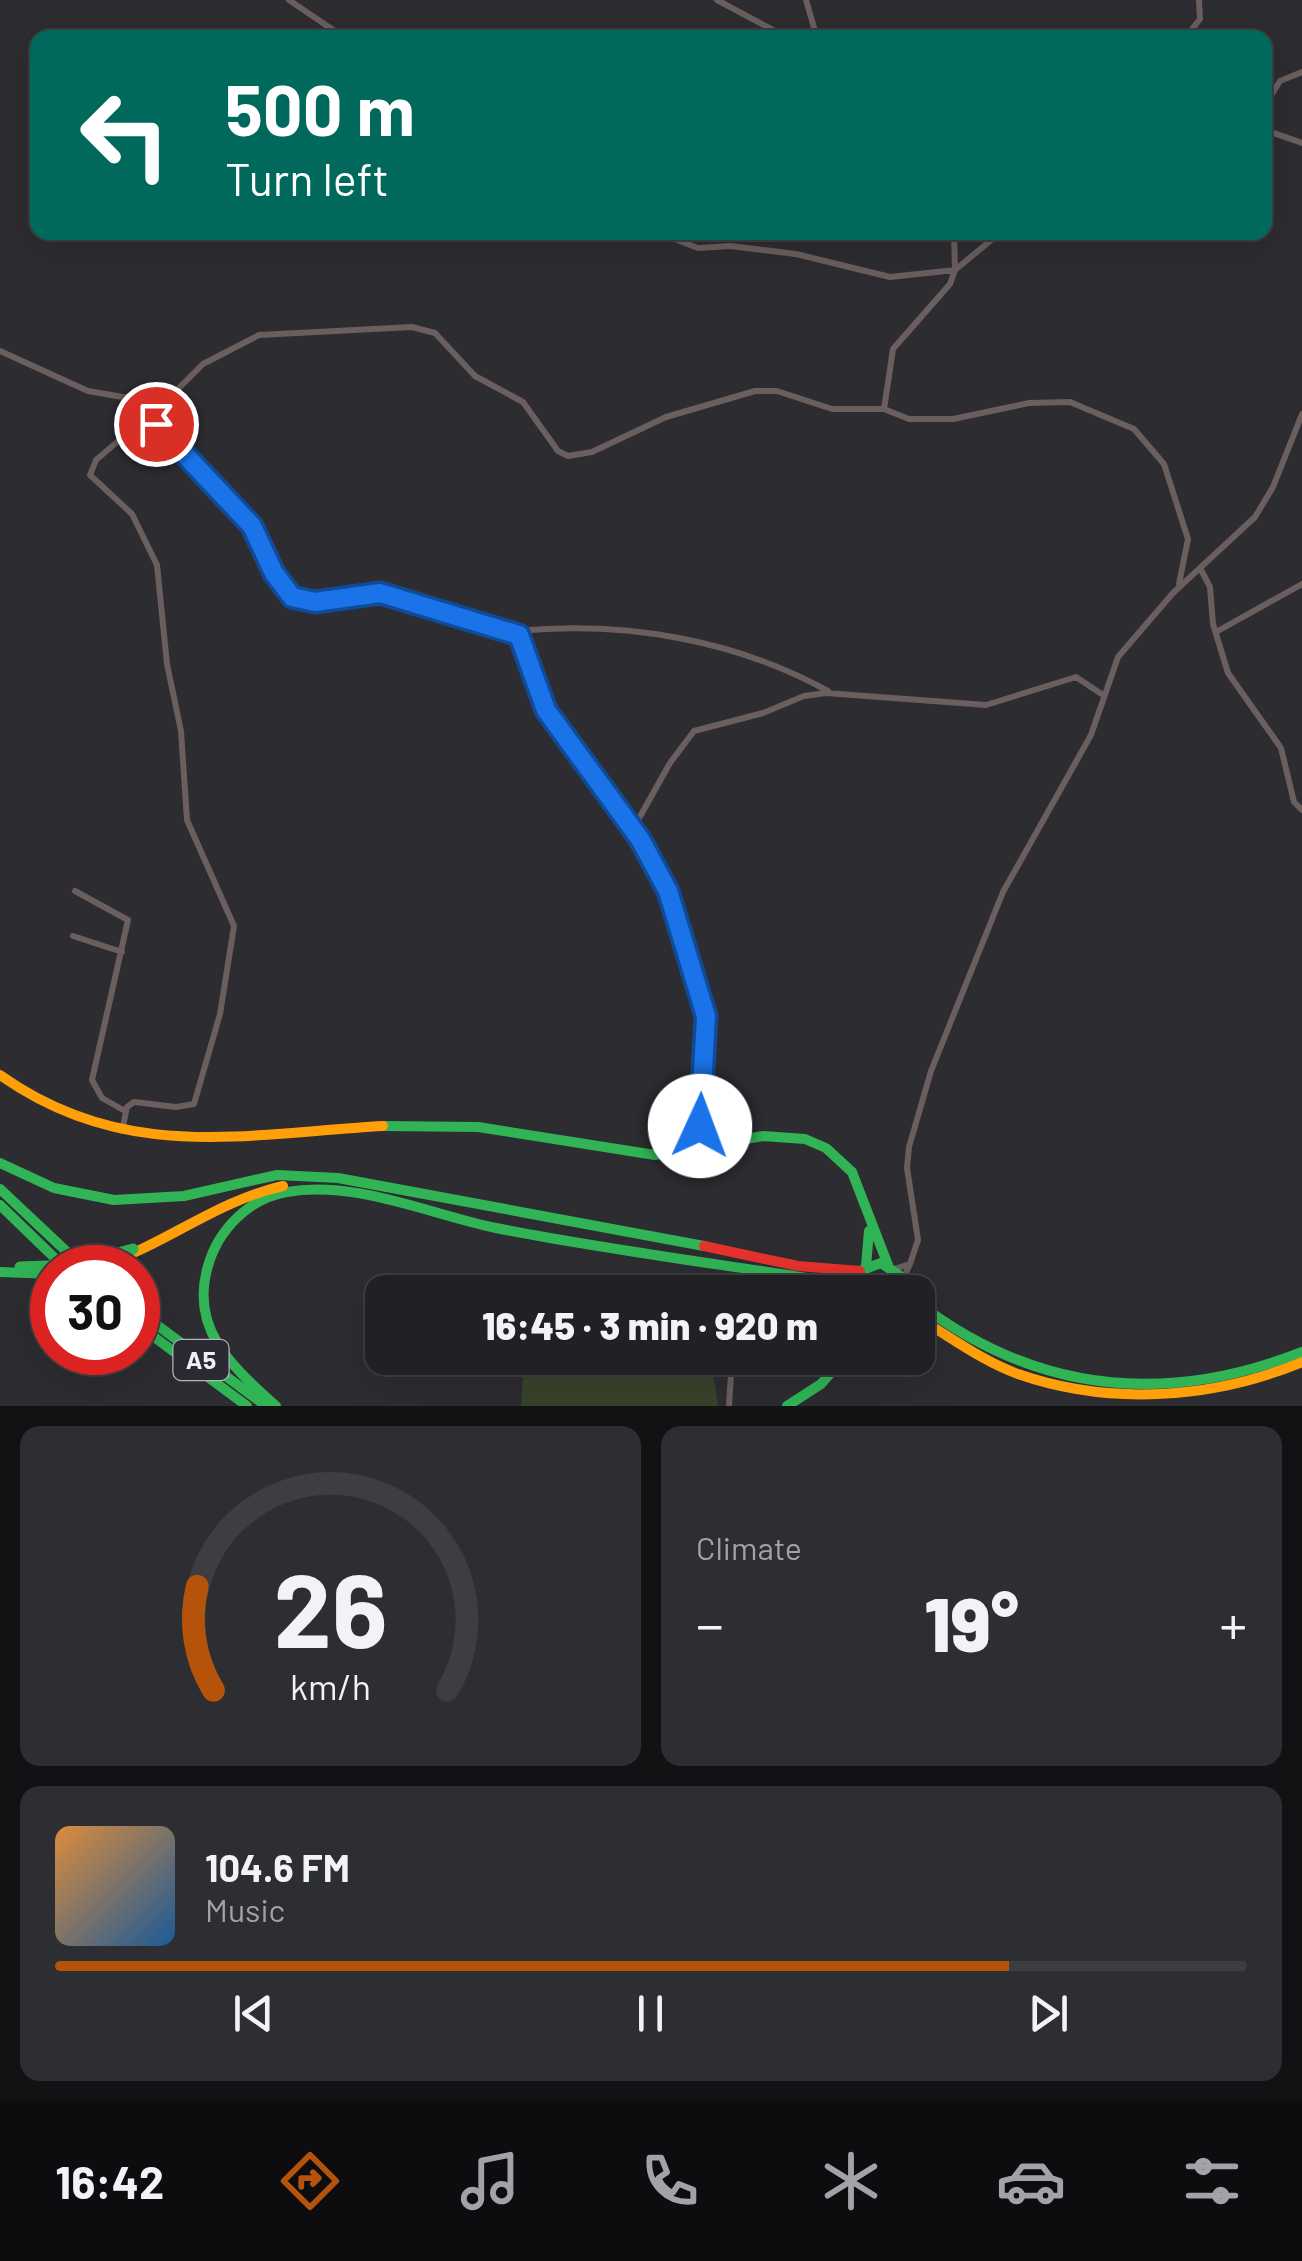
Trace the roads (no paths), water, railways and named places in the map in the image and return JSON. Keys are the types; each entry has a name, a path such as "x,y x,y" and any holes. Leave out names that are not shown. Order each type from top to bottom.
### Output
{"main road":[{"path":"0,1076 58,1110 122,1131 190,1139 452,1125 639,1154 776,1135 818,1143 842,1160 858,1178 870,1218 895,1275"},
{"path":"0,1163 54,1188 114,1200 173,1198 277,1175 304,1175 605,1225 798,1266 891,1267"},
{"path":"146,1245 232,1193 304,1175"},
{"path":"148,1245 242,1196 286,1186 327,1188 454,1219 790,1275"},
{"path":"0,1188 60,1245"},
{"path":"276,1406 221,1358 204,1316 206,1267 228,1228 257,1202 288,1191 327,1188"},
{"path":"0,1205 41,1245"},
{"path":"860,1275 870,1218"},
{"path":"0,1268 30,1272"},
{"path":"21,1271 30,1270"},
{"path":"935,1314 1008,1361 1076,1378 1191,1384 1240,1376 1302,1352"},
{"name":"A5","path":"160,1328 266,1406"},
{"path":"935,1328 1017,1374 1133,1400 1222,1390 1302,1362"},
{"name":"A5","path":"160,1341 247,1406"},
{"path":"787,1406 830,1375"}],"street":[{"path":"289,0 334,30"},
{"path":"717,0 773,30"},
{"path":"806,0 814,30"},
{"path":"1191,30 1202,14 1199,0"},
{"path":"1272,93 1280,81 1302,72"},
{"path":"1272,132 1302,143"},
{"path":"677,240 698,248 730,246 796,254 890,277 954,270"},
{"path":"954,240 954,270"},
{"path":"884,409 893,348 939,300 954,270 990,240"},
{"path":"122,1131 125,1110 134,1102 176,1108 194,1104 220,1014 234,932 230,912 201,861 187,820 181,731 167,664 158,566 136,520 90,475 96,460 203,364 260,335 402,326 435,333 475,376 531,410 558,451 568,456 592,452 666,418 755,391 770,390 832,409 884,409 909,419 953,420 1029,403 1070,402 1134,429 1164,464 1188,539 1184,578 1118,658 1092,735 1004,892 931,1071 908,1156 918,1240 907,1275"},
{"path":"0,351 88,391 140,400 160,431 257,532 271,567 292,597 315,602 380,593 516,631 606,628 714,644 785,666 833,694"},
{"path":"1173,593 1246,527 1266,501 1302,414"},
{"path":"1200,568 1210,586 1216,632 1234,686 1282,748 1294,802 1302,810"},
{"path":"1216,632 1302,584"},
{"path":"516,631 546,710 612,807 633,829 668,891 704,1002 700,1114 704,1148"},
{"path":"633,829 670,763 694,731 814,693 986,705 1076,677 1103,695"},
{"path":"75,890 128,920 92,1080 102,1098 125,1110"},
{"path":"73,936 122,952"},
{"path":"891,1267 910,1264"},
{"path":"728,1406 731,1375"}]}
